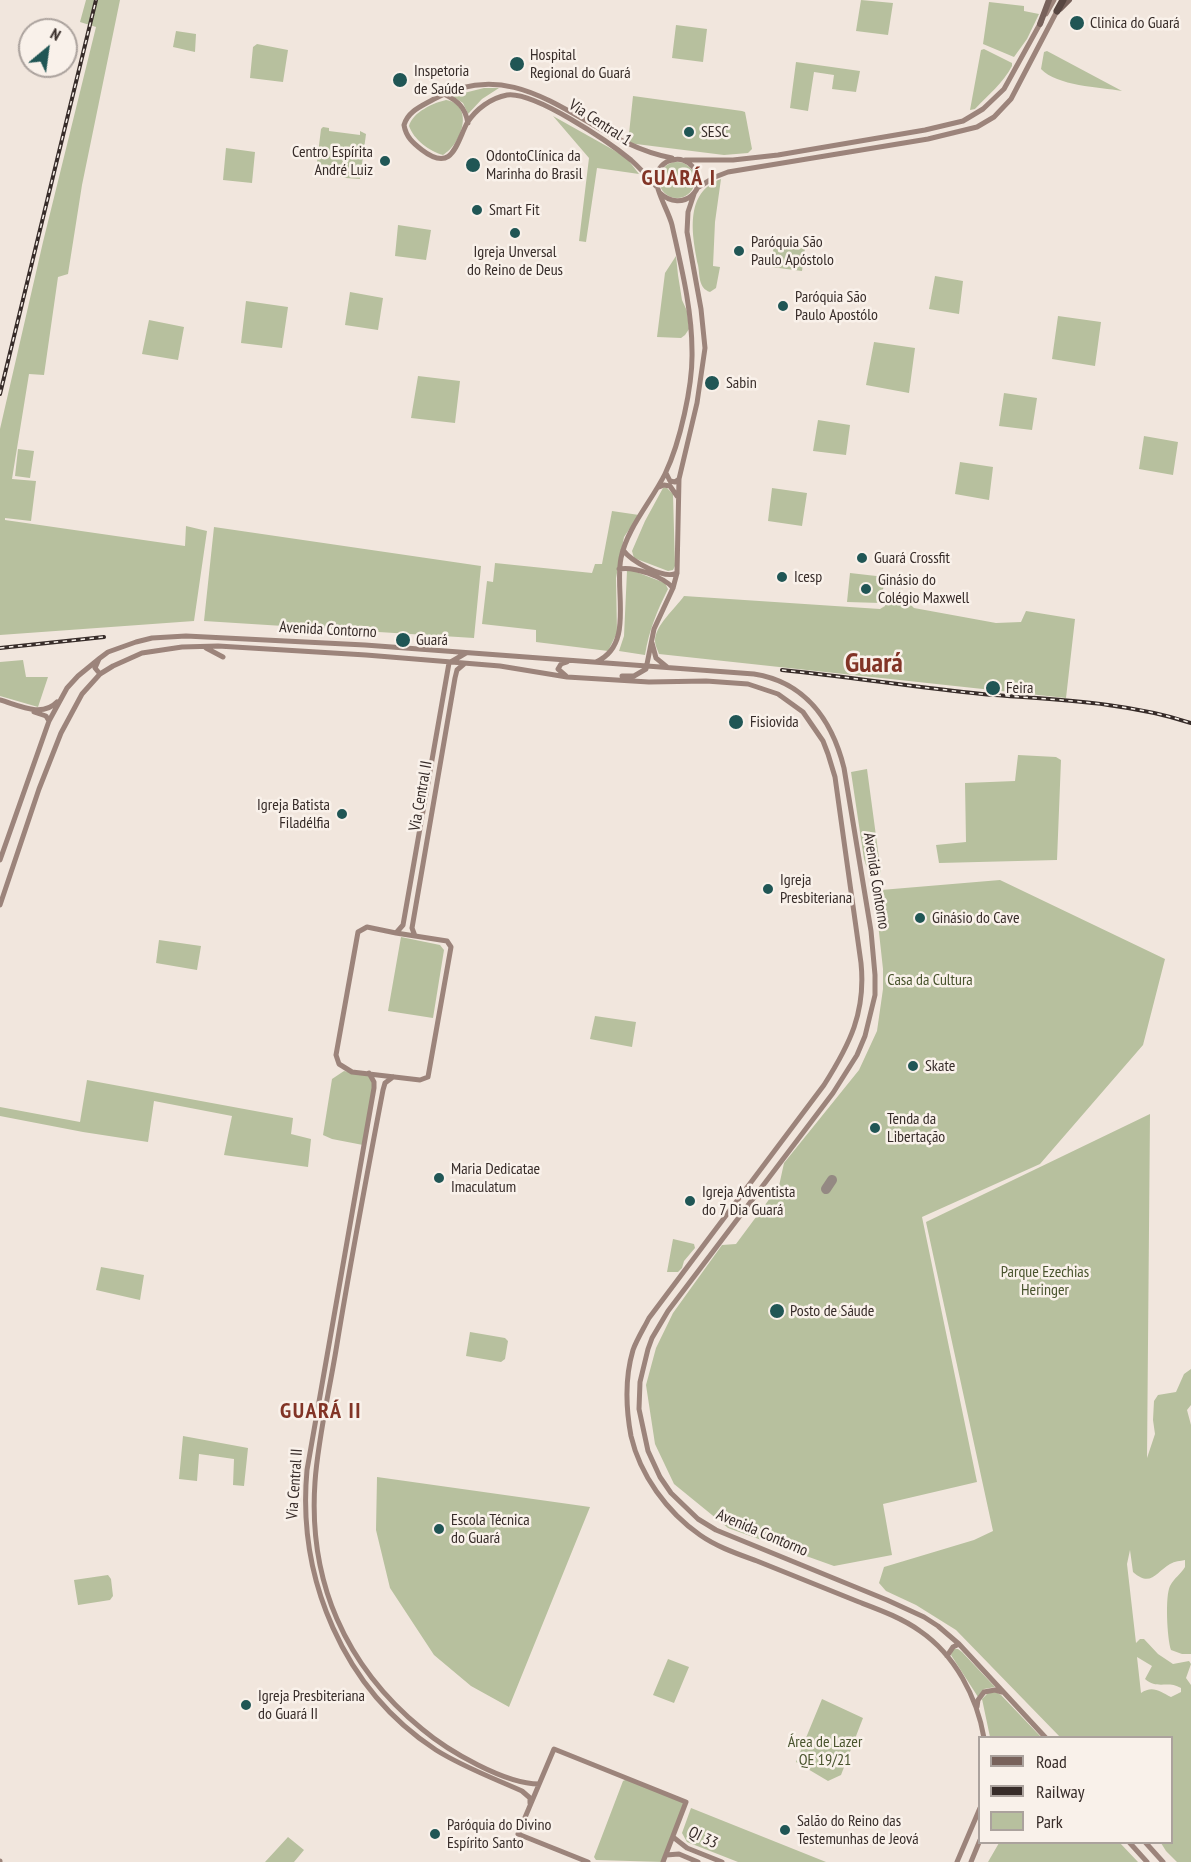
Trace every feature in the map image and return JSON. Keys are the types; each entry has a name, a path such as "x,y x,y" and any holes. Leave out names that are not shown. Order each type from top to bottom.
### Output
{"highway":[{"path":"1057,11 1063,0"}],"main road":[{"path":"1040,24 1053,0"},
{"path":"660,193 665,198 678,202 690,198 696,190 721,174 963,132 985,123 1011,99 1057,11 1070,0"},
{"name":"Via Central 1","path":"656,186 628,158 570,120 526,96 505,95 490,101 477,111 468,123 454,152 444,159 430,156 407,136 404,125 408,115 444,94 482,84 499,84 531,91 610,136 646,152 679,159 708,160 778,155 952,125 977,115 995,99 1010,79 1040,24"},
{"path":"1029,44 1036,45 1037,49"},
{"path":"444,94 461,105 468,123"},
{"path":"995,99 997,104 1004,107"},
{"path":"646,152 708,160"},
{"path":"778,155 787,163"},
{"path":"595,663 608,656 618,638 620,569 623,550 666,473 689,388 692,352 690,318 671,224 656,186 658,171 669,160 679,159 689,162 698,174 696,190 688,212 687,232 701,309 705,348 697,403 679,479 677,573 673,588 651,638 644,672 634,676 596,678"},
{"path":"690,318 697,316 702,320"},
{"path":"666,473 670,481 679,479"},
{"path":"658,487 670,486 678,497"},
{"path":"623,550 631,560 668,576 677,573"},
{"path":"620,569 632,568 663,580 673,588"},
{"name":"Avenida Contorno","path":"0,860 49,721 60,699 74,679 100,658 130,644 152,638 175,636 353,644 754,674 772,678 793,688 814,706 835,736 846,777 871,931 875,975 872,1010 862,1045 833,1093 669,1311 652,1338 640,1382 641,1426 654,1465 671,1493 698,1519 741,1541 908,1609 938,1626 959,1644 1045,1736"},
{"path":"651,638 656,658 668,668"},
{"path":"311,642 314,647 311,651"},
{"path":"351,654 357,650 353,644"},
{"path":"365,645 363,651 366,655"},
{"name":"Avenida Contorno","path":"0,905 14,860 66,723 82,694 100,674 142,653 182,647 311,651 526,670 567,677 649,682 718,681 748,684 766,689 778,694 803,712 823,741 835,777 861,963 863,992 861,1007 845,1048 824,1085 657,1307 641,1334 634,1348 628,1379 629,1420 638,1458 661,1497 691,1528 712,1543 905,1622 931,1639 947,1656 969,1688 984,1736"},
{"path":"202,647 223,657"},
{"path":"449,663 455,657 467,652"},
{"path":"100,658 95,668 100,674"},
{"path":"567,677 558,671 558,666 571,661"},
{"name":"Via Central II","path":"396,933 403,925 449,663"},
{"name":"Via Central II","path":"416,936 412,928 456,672 465,664"},
{"path":"766,689 765,682 772,678"},
{"path":"443,696 452,698"},
{"path":"0,701 40,710 49,709 60,699"},
{"path":"0,701 46,716 49,721"},
{"path":"803,712 810,711 814,706"},
{"path":"433,751 442,752"},
{"path":"835,777 840,773 846,777"},
{"path":"3,852 11,855 14,860"},
{"path":"407,902 416,904"},
{"path":"367,927 416,936 447,941 451,950 428,1077 414,1080 352,1072 342,1068 336,1055 358,932 367,927"},
{"path":"863,992 867,996 875,995"},
{"path":"861,1007 868,1006 872,1010"},
{"name":"Via Central II","path":"369,1073 374,1082 374,1088 305,1488 308,1546 330,1624 347,1656 379,1699 404,1725 436,1749 464,1766 522,1791 530,1798 530,1803"},
{"name":"Via Central II","path":"393,1077 385,1083 383,1090 350,1268 314,1487 316,1541 323,1576 338,1621 350,1647 378,1687 412,1721 440,1743 494,1771 525,1783 539,1784"},
{"path":"824,1085 826,1092 833,1093"},
{"path":"731,1208 739,1210 741,1216"},
{"path":"342,1267 350,1268"},
{"path":"683,1272 686,1280 692,1280"},
{"path":"641,1334 646,1333 652,1338"},
{"path":"628,1379 634,1384 640,1382"},
{"path":"314,1429 322,1430"},
{"path":"305,1488 314,1487"},
{"path":"691,1528 692,1522 698,1519"},
{"path":"735,1552 742,1549 741,1541"},
{"path":"330,1624 338,1621"},
{"path":"947,1656 953,1647 959,1644"},
{"path":"977,1709 978,1700 984,1692 995,1690 1004,1693"},
{"path":"436,1749 440,1743"},
{"path":"587,1861 518,1834 554,1749 686,1802 663,1862"},
{"path":"957,1862 978,1812"},
{"name":"QI 33","path":"673,1836 687,1848 721,1862"},
{"path":"970,1862 979,1844"},
{"path":"1131,1844 1147,1862"},
{"path":"1147,1844 1163,1862"},
{"name":"QI 33","path":"666,1855 676,1853 698,1862"},
{"path":"960,1853 968,1856 970,1862"}],"green space":[{"path":"86,0 120,0 82,185 68,274 58,277 44,375 29,374 12,479 36,481 31,521 5,518 5,520 185,546 186,526 207,531 194,621 0,635 0,429 96,27 80,22"},
{"path":"861,0 893,3 888,35 856,31"},
{"path":"989,2 1024,6 1024,11 1039,14 1027,39 1014,57 983,44"},
{"path":"676,25 707,29 703,62 672,58"},
{"path":"176,31 196,34 195,52 173,47"},
{"path":"257,44 288,50 283,82 250,78 253,47"},
{"path":"984,49 1012,63 1012,66 995,89 975,109 970,110 981,50"},
{"path":"1047,51 1122,91 1079,85 1048,75 1041,69 1044,52"},
{"path":"796,62 860,71 856,92 832,89 834,75 814,72 808,111 790,108"},
{"path":"484,88 499,88 482,99 468,114 463,103 452,96"},
{"name":"SESC","path":"633,96 745,112 752,149 748,153 724,155 628,143"},
{"path":"446,100 455,103 463,117 456,142 443,155 423,144 414,136 409,126 419,112"},
{"path":"553,116 626,157 639,174 597,168 586,242 579,241 589,158"},
{"path":"323,127 329,128 329,131 360,135 360,131 366,134 360,179 346,178 316,170"},
{"path":"226,148 255,152 252,183 223,180"},
{"path":"677,162 690,167 695,180 690,193 677,198 664,193 659,180 664,167"},
{"path":"721,179 715,222 713,266 720,267 716,288 710,292 703,288 700,281 693,216 701,194 709,185"},
{"path":"398,225 431,230 426,260 395,256"},
{"path":"774,244 805,248 802,271 771,267"},
{"path":"676,256 682,300 687,311 689,329 681,338 657,337 665,273"},
{"path":"935,276 963,281 959,314 929,309"},
{"path":"350,292 383,298 378,330 345,325"},
{"path":"246,301 288,307 282,348 241,343"},
{"path":"1058,316 1101,322 1095,366 1052,359"},
{"path":"149,320 184,327 178,360 142,354"},
{"path":"874,342 915,348 909,393 866,385"},
{"path":"418,376 460,381 455,423 411,418"},
{"path":"1004,393 1037,398 1032,430 999,426"},
{"path":"818,420 850,425 846,455 813,451"},
{"path":"1144,436 1178,442 1173,475 1139,469"},
{"path":"18,449 34,451 30,478 15,476"},
{"path":"960,462 993,467 989,500 955,494"},
{"path":"666,487 673,494 675,566 673,570 668,571 634,558 632,551 645,521 663,488"},
{"path":"772,488 807,493 802,526 768,521"},
{"path":"612,511 639,515 624,537 616,578 617,633 608,651 536,642 536,630 482,624 487,581 493,582 495,563 592,573 595,564 602,564"},
{"path":"214,527 481,566 474,638 204,621"},
{"path":"631,570 665,583 668,589 654,621 645,655 619,651 624,636 627,571"},
{"name":"Ginásio do Colégio Maxwell","path":"850,573 885,577 881,603 847,602"},
{"path":"684,596 880,609 885,606 887,600 907,601 914,608 996,623 1021,622 1026,611 1075,619 1066,698 659,654 655,641 658,629"},
{"path":"23,660 26,677 48,677 38,707 0,696 0,662"},
{"path":"1018,755 1056,757 1061,760 1057,860 939,863 936,845 966,842 965,783 1015,781"},
{"path":"867,769 881,873 873,876 869,874 864,859 851,772"},
{"name":"Casa da Cultura","path":"1000,880 1165,959 1143,1045 1040,1164 922,1217 977,1482 883,1504 892,1555 834,1566 728,1528 674,1484 655,1444 646,1385 656,1348 673,1313 722,1245 736,1244 779,1186 784,1163 859,1070 877,1031 883,989 875,896 881,890"},
{"path":"401,937 440,945 444,950 433,1018 388,1011"},
{"path":"159,940 201,946 197,970 156,963"},
{"path":"595,1016 636,1022 632,1047 590,1039"},
{"path":"344,1071 369,1076 375,1083 363,1145 323,1135 332,1079"},
{"path":"87,1080 293,1118 291,1134 311,1139 308,1167 224,1155 232,1116 154,1101 148,1142 0,1116 0,1107 80,1122"},
{"name":"Parque Ezechias Heringer","path":"1150,1114 1147,1458 1155,1434 1154,1401 1158,1395 1176,1392 1184,1374 1191,1369 1191,1405 1187,1410 1191,1425 1191,1654 1171,1650 1168,1627 1168,1591 1185,1567 1185,1560 1172,1563 1149,1579 1139,1577 1133,1572 1130,1550 1127,1564 1136,1643 1144,1639 1158,1654 1173,1664 1189,1661 1191,1664 1186,1678 1191,1685 1191,1862 1177,1862 1162,1844 1173,1844 1173,1736 1059,1736 956,1630 916,1605 886,1591 879,1583 884,1567 974,1540 993,1531 926,1222","holes":["1137,1657 1152,1666 1145,1679 1154,1684 1176,1686 1181,1688 1181,1692 1171,1697 1152,1689 1141,1693"]},
{"path":"673,1239 694,1244 695,1248 678,1272 667,1272"},
{"path":"101,1267 144,1275 140,1300 96,1290"},
{"path":"470,1332 505,1338 508,1341 505,1359 501,1362 466,1356"},
{"path":"183,1436 248,1448 244,1486 233,1485 234,1459 199,1454 197,1481 179,1479"},
{"path":"377,1477 590,1507 509,1707 471,1686 434,1655 390,1588 376,1530"},
{"path":"108,1575 111,1579 113,1596 110,1600 78,1605 74,1580"},
{"path":"953,1649 962,1652 995,1687 984,1689 978,1697 951,1655"},
{"path":"668,1659 689,1667 674,1703 653,1695"},
{"path":"996,1692 1001,1695 1040,1736 990,1736 982,1699 988,1693"},
{"name":"Área de Lazer QE 19/21","path":"822,1699 863,1718 841,1775 828,1781 796,1762"},
{"path":"627,1779 683,1801 685,1807 664,1862 596,1860 594,1857 623,1781"},
{"path":"691,1808 826,1862 738,1862 687,1842 682,1833"},
{"path":"288,1837 304,1850 294,1862 265,1862"},
{"path":"998,1844 1121,1844 1138,1862 988,1862"}],"taxiway":[{"path":"826,1189 832,1180"}],"railway":[{"path":"0,394 96,0"},
{"path":"0,648 104,637"},
{"path":"782,670 982,694 1114,706 1191,723"}],"place":[{"name":"Clinica do Guará","path":"1077,23"},
{"name":"Hospital Regional do Guará","path":"517,64"},
{"name":"Inspetoria de Saúde","path":"400,80"},
{"name":"SESC","path":"689,132"},
{"name":"Centro Espírita André Luiz","path":"385,161"},
{"name":"OdontoClínica da Marinha do Brasil","path":"473,165"},
{"name":"Smart Fit","path":"477,210"},
{"name":"Igreja Unversal do Reino de Deus","path":"515,233"},
{"name":"Paróquia São Paulo Apóstolo","path":"739,251"},
{"name":"Paróquia São Paulo Apostólo","path":"783,306"},
{"name":"Sabin","path":"712,383"},
{"name":"Guará Crossfit","path":"862,558"},
{"name":"Icesp","path":"782,577"},
{"name":"Ginásio do Colégio Maxwell","path":"866,589"},
{"name":"Guará","path":"403,640"},
{"name":"Feira","path":"993,688"},
{"name":"Fisiovida","path":"736,722"},
{"name":"Igreja Batista Filadélfia","path":"342,814"},
{"name":"Igreja Presbiteriana","path":"768,889"},
{"name":"Ginásio do Cave","path":"920,918"},
{"name":"Skate","path":"913,1066"},
{"name":"Tenda da Libertação","path":"875,1128"},
{"name":"Maria Dedicatae Imaculatum","path":"439,1178"},
{"name":"Igreja Adventista do 7 Dia Guará","path":"690,1201"},
{"name":"Posto de Sáude","path":"777,1311"},
{"name":"Escola Técnica do Guará","path":"439,1529"},
{"name":"Igreja Presbiteriana do Guará II","path":"246,1705"},
{"name":"Salão do Reino das Testemunhas de Jeová","path":"785,1830"},
{"name":"Paróquia do Divino Espírito Santo","path":"435,1834"}],"district":[{"name":"GUARÁ I","path":"679,179"},
{"name":"Guará","path":"874,664"},
{"name":"GUARÁ II","path":"321,1412"}]}
